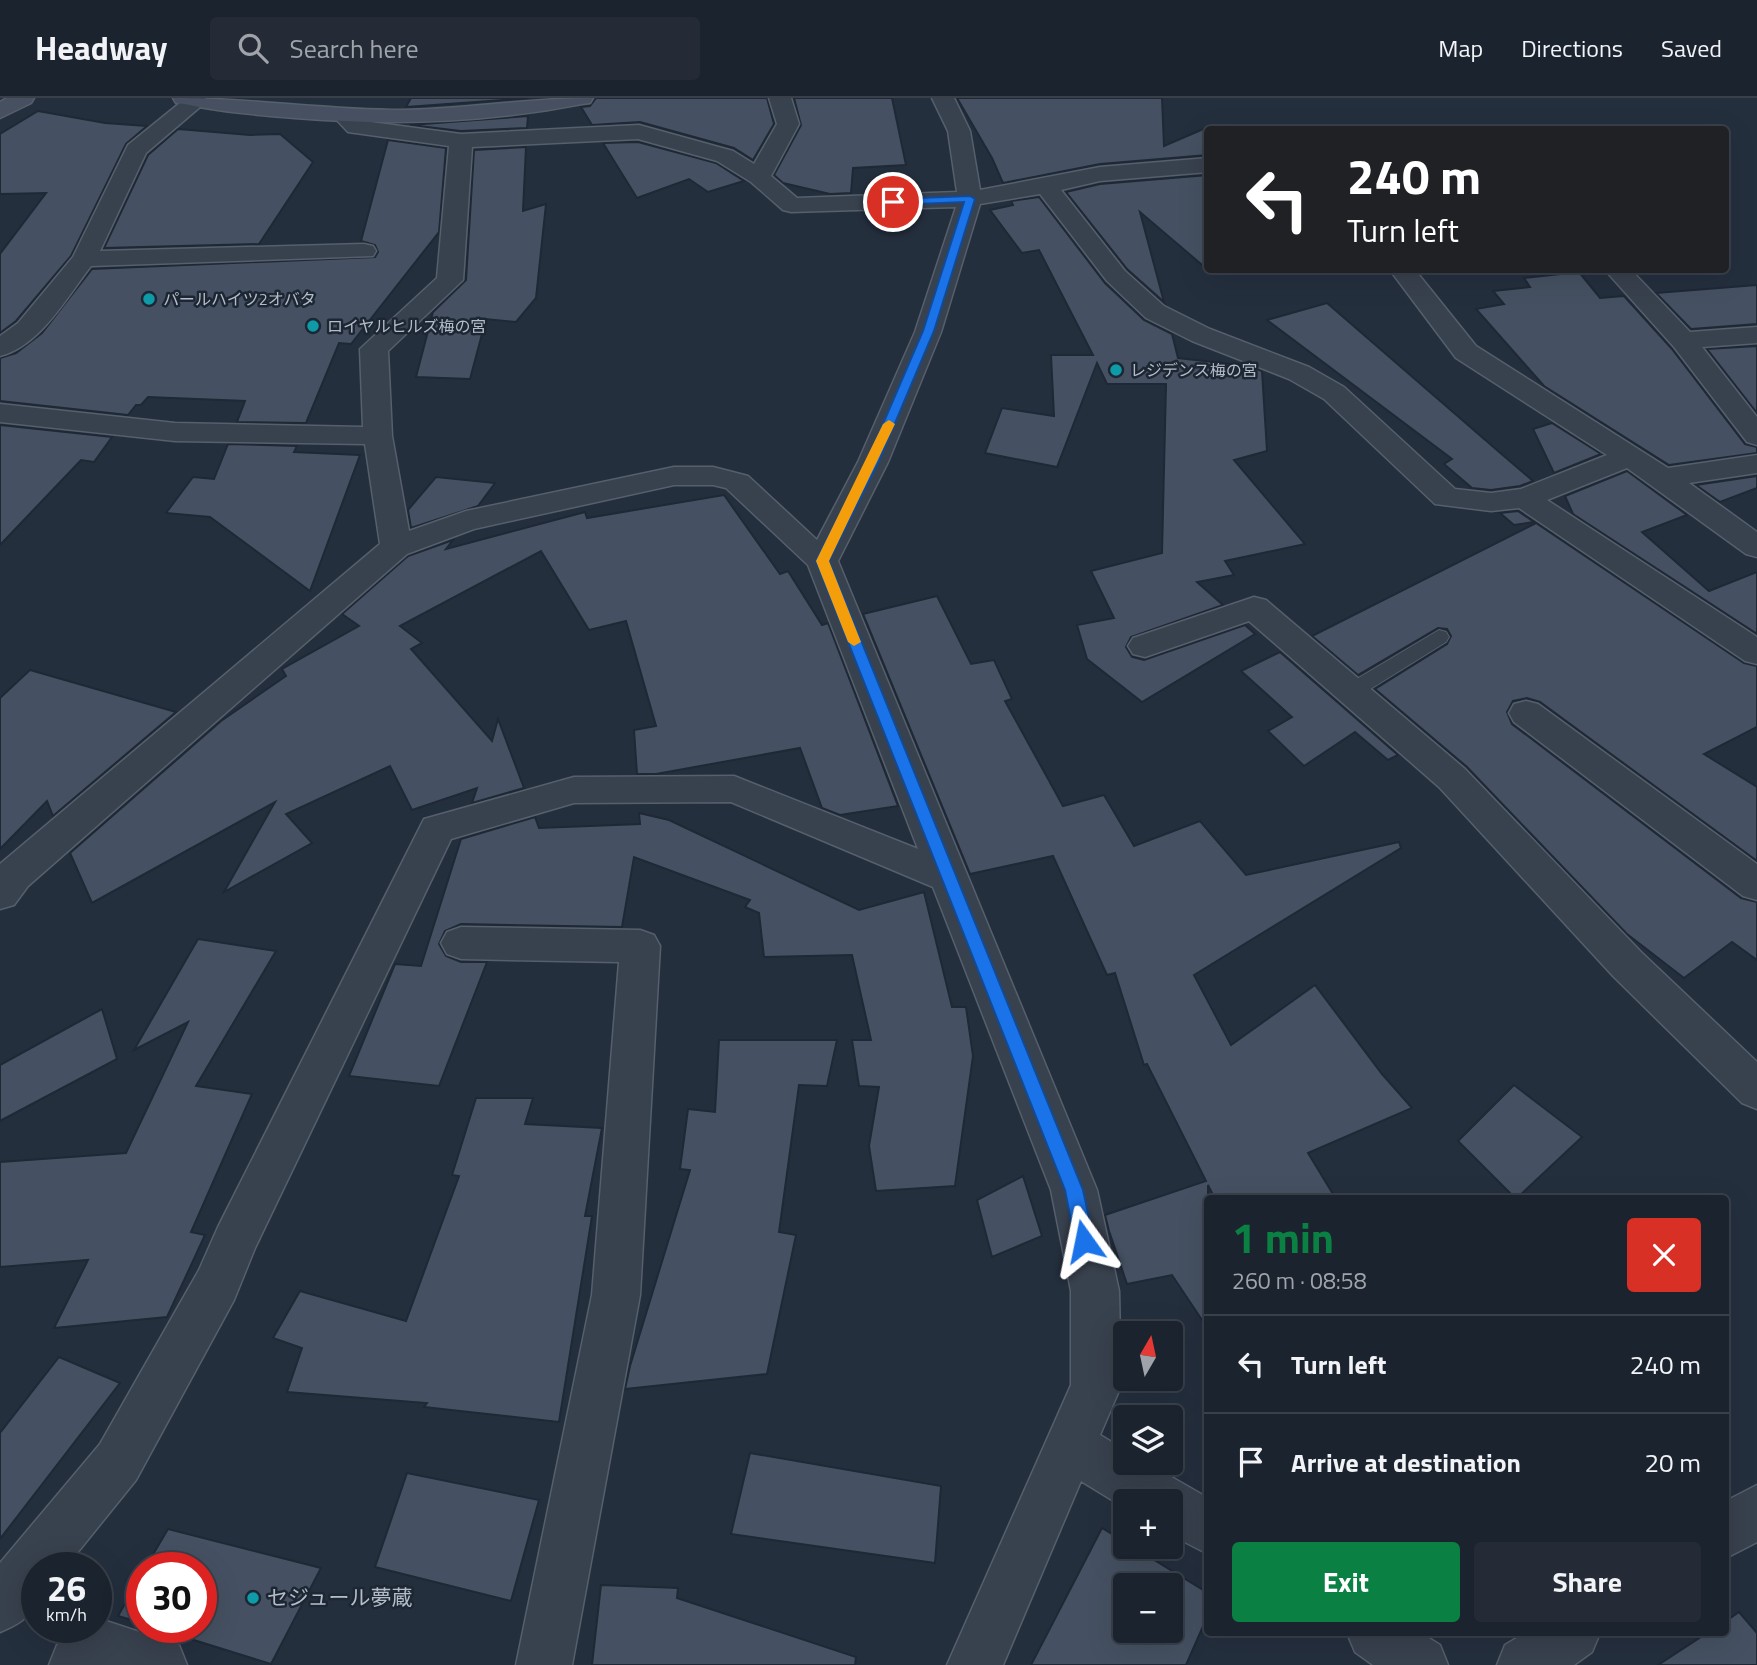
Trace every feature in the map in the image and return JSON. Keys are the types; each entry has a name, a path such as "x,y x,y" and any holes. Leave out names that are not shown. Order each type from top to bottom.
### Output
{"street":[{"path":"0,111 23,98"},
{"path":"0,348 27,329 84,259 136,150 190,99 344,116 478,115 535,108 582,98"},
{"path":"759,177 788,124 780,98"},
{"path":"822,561 873,461 928,331 970,199 959,131 943,98"},
{"path":"344,116 356,127 461,141 639,132 725,156 759,177 791,205 970,199 1100,174 1204,165"},
{"path":"396,547 378,436 374,349 450,280 461,141"},
{"path":"1046,186 1116,276 1155,312 1201,335 1299,373 1334,393 1446,497 1491,502 1526,498 1630,456"},
{"path":"84,259 365,251"},
{"path":"1404,273 1466,352 1663,478 1757,547"},
{"path":"1620,273 1683,341 1757,436"},
{"path":"1683,341 1757,335"},
{"path":"0,413 175,432 378,436"},
{"path":"1663,478 1757,464"},
{"path":"0,894 14,875 396,547 466,521 674,476 713,476 737,482 822,561 1074,1190 1095,1291 1096,1386 975,1665"},
{"path":"1526,498 1537,508 1757,653"},
{"path":"1145,646 1254,608 1452,778 1627,964 1750,1071"},
{"path":"1526,713 1757,885"},
{"path":"0,1605 118,1461 217,1284 234,1242 438,830 574,790 734,789 948,877"},
{"path":"461,943 640,946 616,1295 544,1665"},
{"path":"1070,1445 1142,1489"},
{"path":"1729,1530 1757,1511"},
{"path":"1183,1513 1204,1526"},
{"path":"1378,1636 1420,1665"},
{"path":"1525,1665 1568,1636"},
{"path":"77,1665 106,1649 159,1665"}],"lane":[{"path":"1352,691 1439,637"}],"building":[{"path":"411,98 529,98 406,107"},
{"path":"596,98 767,98 774,124 753,160 734,148 640,122 592,125 581,107 590,106"},
{"path":"794,98 892,98 906,165 853,168 851,193 830,194 783,183 774,175 801,125"},
{"path":"957,98 1162,98 1164,146 1204,129 1204,155 1100,164 1003,183 992,158"},
{"path":"38,111 105,123 147,126 126,144 71,256 16,321 0,333 0,254 46,193 0,194 0,134"},
{"path":"528,116 527,128 461,131 410,125"},
{"path":"178,129 250,135 280,134 313,162 259,244 104,248 148,155"},
{"path":"388,140 446,148 439,232 351,344 339,343 306,423 237,422 245,401 148,397 128,415 0,401 0,358 16,353 42,333 92,269 375,257 378,252 375,245 361,241"},
{"path":"638,142 716,163 744,181 708,192 689,179 637,198 603,143"},
{"path":"526,147 523,211 546,204 536,298 516,322 486,319 470,379 416,377 433,312 466,280 474,150"},
{"path":"1204,175 1204,267 1140,212 1164,302 1127,269 1066,192 1100,184"},
{"path":"1039,197 1105,283 1144,320 1172,334 1178,358 1249,366 1262,371 1267,451 1234,460 1305,544 1225,561 1234,575 1197,582 1223,605 1131,637 1126,647 1132,657 1144,660 1245,625 1255,634 1142,702 1087,659 1077,625 1114,618 1091,571 1162,553 1166,384 1107,384 1097,363 1057,467 985,453 1002,408 1054,416 1051,355 1093,355 1039,250 1022,253 990,210 1013,205 1011,201"},
{"path":"1580,273 1600,298 1624,296 1672,349 1745,444 1757,447 1757,453 1669,465 1544,386 1476,309 1504,304 1493,291 1530,287 1524,278"},
{"path":"1757,285 1757,324 1691,329 1656,293"},
{"path":"1327,303 1533,481 1520,486 1491,490 1472,488 1444,464 1452,459 1267,320"},
{"path":"1757,346 1757,413 1707,349"},
{"path":"1552,423 1601,454 1554,473 1533,429"},
{"path":"0,425 112,437 94,462 81,460 0,545"},
{"path":"228,444 297,446 294,452 360,455 310,591 210,517 166,513 193,477 214,479"},
{"path":"1627,471 1687,515 1642,532 1709,591 1757,572 1757,634 1573,514 1565,496"},
{"path":"1757,476 1757,488 1720,502 1696,485"},
{"path":"436,477 495,483 478,506 411,528 408,510"},
{"path":"724,495 780,574 788,571 822,625 828,623 898,806 840,815 822,808 800,748 656,774 637,774 634,730 656,726 626,621 589,630 541,551 400,626 422,643 411,649 492,741 498,719 524,788 472,803 477,788 412,810 390,766 286,814 312,843 224,892 275,802 92,903 70,853 221,721 286,676 282,669 359,626 342,614 408,556 453,540 446,549 585,512 587,518"},
{"path":"1518,511 1534,522 1514,525 1500,513"},
{"path":"1536,523 1744,663 1757,666 1757,727 1704,754 1757,787 1757,861 1540,702 1527,698 1513,701 1507,712 1512,724 1741,898 1757,902 1757,960 1732,942 1684,978 1627,934 1467,767 1375,689 1447,644 1451,636 1447,629 1438,628 1358,675 1312,636"},
{"path":"937,596 971,664 994,660 1012,699 1005,701 1063,806 1104,795 1134,846 1200,821 1246,875 1399,842 1401,848 1194,975 1231,1045 1315,985 1382,1074 1412,1108 1308,1153 1334,1195 1213,1195 1208,1185 1208,1195 1204,1195 1204,1323 1172,1275 1127,1284 1109,1231 1105,1215 1206,1181 1147,1064 1144,1065 1115,973 1107,975 1053,856 970,874 863,614"},
{"path":"1280,652 1398,755 1388,760 1355,732 1304,766 1268,731 1292,717 1241,671"},
{"path":"30,670 176,712 53,816 47,801 0,849 0,698"},
{"path":"639,813 669,820 859,910 924,892 952,1007 966,1007 973,1056 955,1186 876,1191 869,1146 879,1087 859,1086 852,1040 871,1040 852,955 764,957 759,913 745,907 750,900 634,857 622,927 461,924 445,931 439,944 446,956 461,962 487,962 439,1086 349,1076 395,964 421,966 461,839 535,817 539,828 640,824"},
{"path":"198,939 276,951 196,1086 252,1094 191,1232 205,1235 167,1317 54,1328 88,1260 0,1267 0,1162 126,1153 188,1022 134,1050"},
{"path":"102,1009 117,1059 0,1121 0,1065"},
{"path":"719,1040 837,1040 827,1086 799,1085 779,1232 796,1235 767,1374 625,1389 690,1170 680,1169 688,1109 715,1112"},
{"path":"1514,1085 1582,1137 1520,1195 1512,1195 1458,1141"},
{"path":"476,1098 533,1098 525,1124 602,1128 585,1216 592,1216 559,1422 424,1407 427,1403 287,1392 302,1348 273,1338 300,1291 406,1321 459,1176 452,1175"},
{"path":"1023,1176 1042,1236 992,1257 977,1200"},
{"path":"59,1357 120,1383 0,1539 0,1433"},
{"path":"750,1453 941,1486 935,1563 731,1534"},
{"path":"407,1473 539,1500 511,1601 375,1567"},
{"path":"1102,1528 1113,1535 1113,1559 1153,1559 1175,1573 1113,1573 1113,1643 1183,1643 1183,1578 1204,1591 1204,1624 1186,1665 1031,1665"},
{"name":"セジュール夢蔵","path":"168,1529 321,1568 271,1664 203,1643 217,1643 217,1552 154,1552"},
{"path":"601,1585 678,1588 677,1598 856,1657 855,1665 592,1665"},
{"path":"126,1602 126,1618 118,1616"},
{"path":"1739,1612 1757,1633 1757,1665 1658,1665 1702,1636 1729,1636 1729,1619"}],"slow traffic":[{"path":"854,642 822,561 889,424"}],"place":[{"name":"パールハイツ2オバタ","path":"149,299"},
{"name":"ロイヤルヒルズ梅の宮","path":"313,326"},
{"name":"レジデンス梅の宮","path":"1116,370"},
{"name":"セジュール夢蔵","path":"253,1598"}],"route":[{"path":"893,202 970,199 928,331 873,461 822,561 1074,1190 1084,1241"}]}
